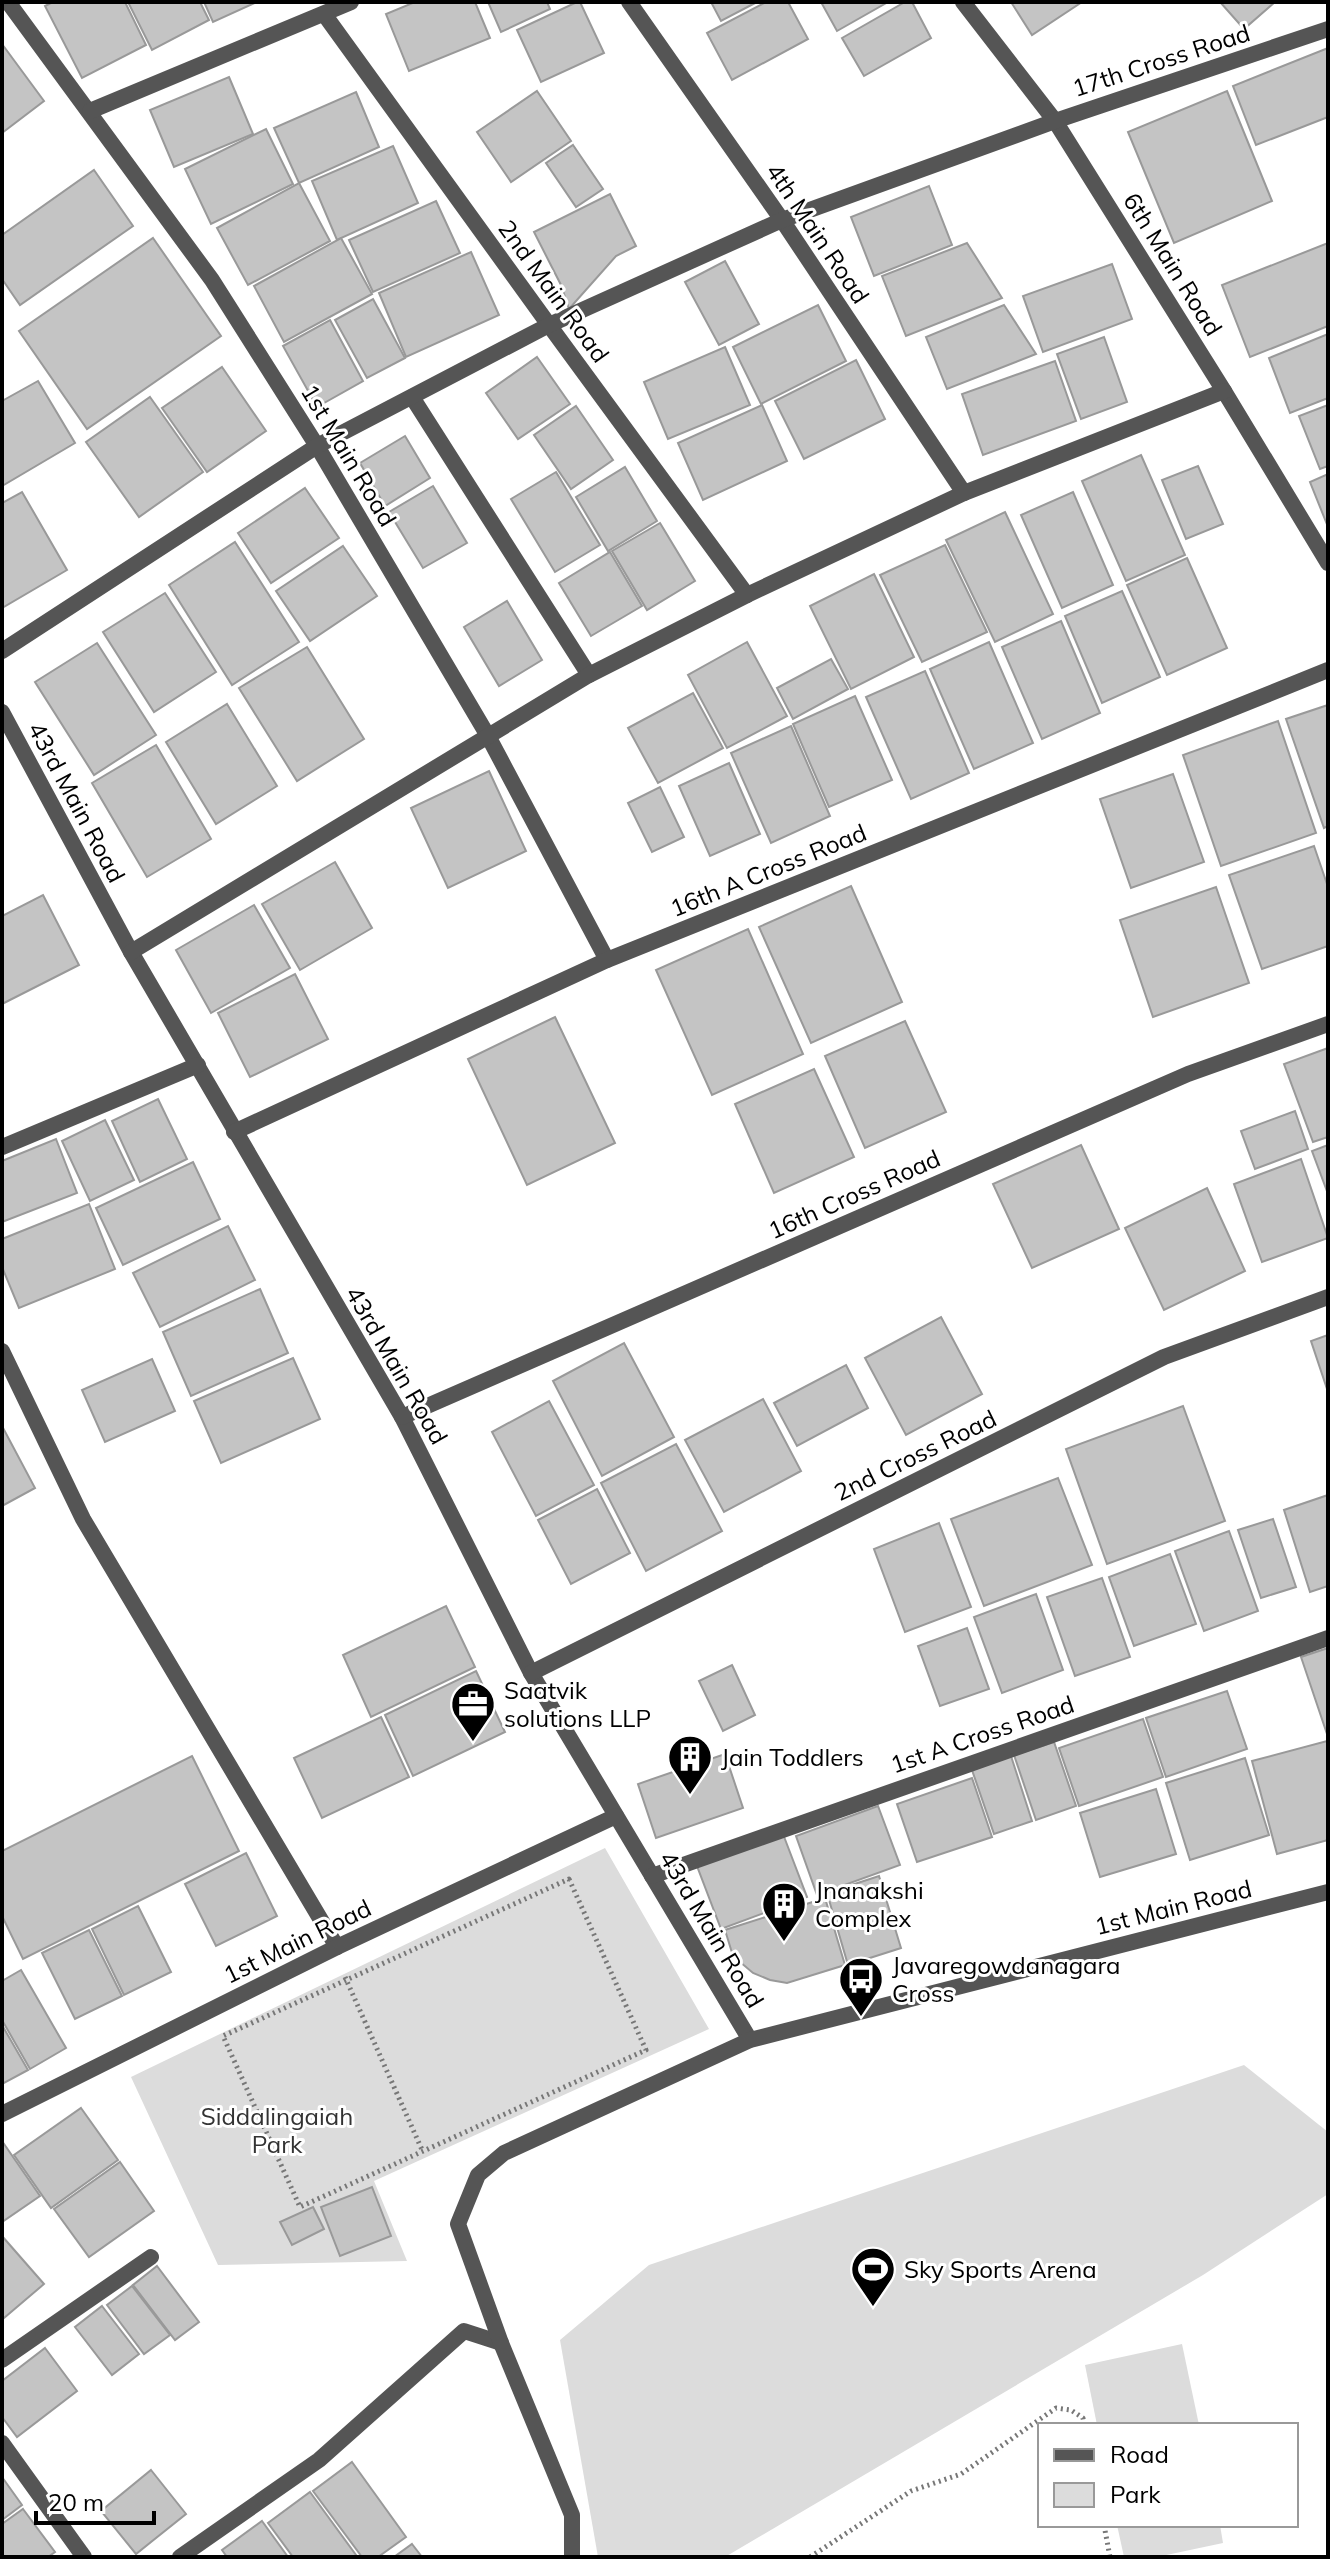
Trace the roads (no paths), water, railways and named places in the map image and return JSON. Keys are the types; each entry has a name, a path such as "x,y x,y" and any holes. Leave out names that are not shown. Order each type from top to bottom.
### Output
{"street":[{"name":"1st Main Road","path":"8,2 212,280 317,446 488,736 607,960"},
{"path":"90,111 351,2"},
{"name":"4th Main Road","path":"629,2 782,220 964,493"},
{"name":"6th Main Road","path":"963,2 1055,121 1328,563"},
{"name":"2nd Main Road","path":"324,14 747,595"},
{"name":"17th Cross Road","path":"2,651 317,446 549,325 782,220 1055,121 1328,29"},
{"path":"131,952 589,675 747,595 964,493 1224,391"},
{"path":"412,397 589,675"},
{"name":"16th A Cross Road","path":"234,1132 607,960 1328,670"},
{"name":"43rd Main Road","path":"2,712 131,952 402,1417 531,1673 750,2040"},
{"name":"16th Cross Road","path":"402,1417 1188,1074 1328,1024"},
{"path":"2,1147 198,1065"},
{"name":"2nd Cross Road","path":"531,1673 1164,1357 1328,1297"},
{"path":"2,1351 83,1519 337,1947"},
{"name":"1st A Cross Road","path":"652,1876 1328,1638"},
{"name":"1st Main Road","path":"2,2114 337,1947 616,1816"},
{"name":"1st Main Road","path":"572,2557 572,2515 501,2343 458,2224 478,2175 504,2153 750,2040 1328,1892"},
{"path":"2,2360 151,2257"},
{"path":"180,2557 319,2460 464,2331 501,2343"},
{"path":"2,2443 84,2557"}],"place":[{"name":"Saatvik solutions LLP","path":"473,1743"},
{"name":"Jain Toddlers","path":"690,1796"},
{"name":"Jnanakshi Complex","path":"784,1943"},
{"name":"Javaregowdanagara Cross","path":"861,2018"},
{"name":"Sky Sports Arena","path":"873,2308"}],"park label":[{"name":"Siddalingaiah Park","path":"277,2130"}]}
